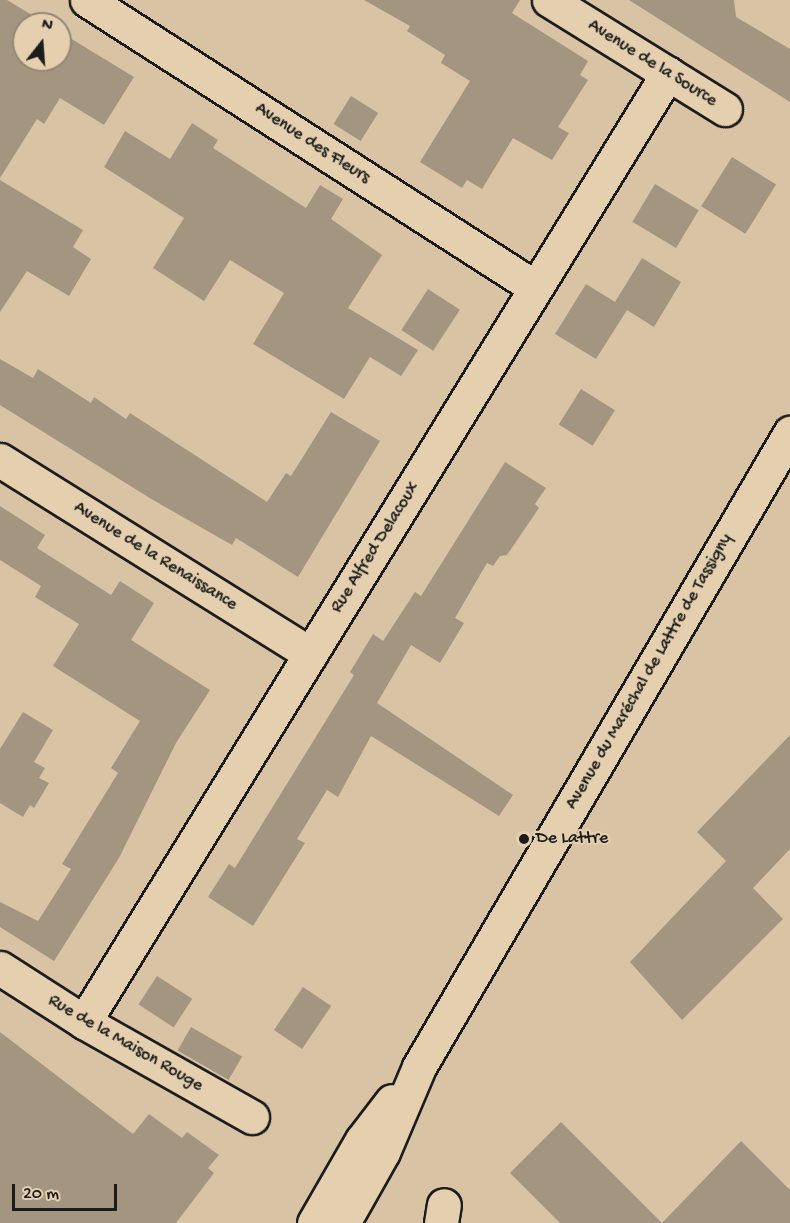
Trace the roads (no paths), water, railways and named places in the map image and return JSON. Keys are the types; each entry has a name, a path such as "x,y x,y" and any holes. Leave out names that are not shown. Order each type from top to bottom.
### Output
{"street":[{"name":"Avenue des Fleurs","path":"87,0 536,288"},
{"name":"Avenue de la Source","path":"549,0 725,109"},
{"name":"Rue Alfred Delacoux","path":"84,1022 668,74"},
{"name":"Avenue du Maréchal de Lattre de Tassigny","path":"343,1223 383,1152 419,1067 790,433"},
{"name":"Avenue de la Renaissance","path":"0,460 310,654"},
{"name":"Rue de la Maison Rouge","path":"0,968 84,1022 252,1117"},
{"name":"Avenue du Maréchal de Lattre de Tassigny","path":"314,1223 362,1140 419,1067"}],"place":[{"name":"De Lattre","path":"524,839"}]}
